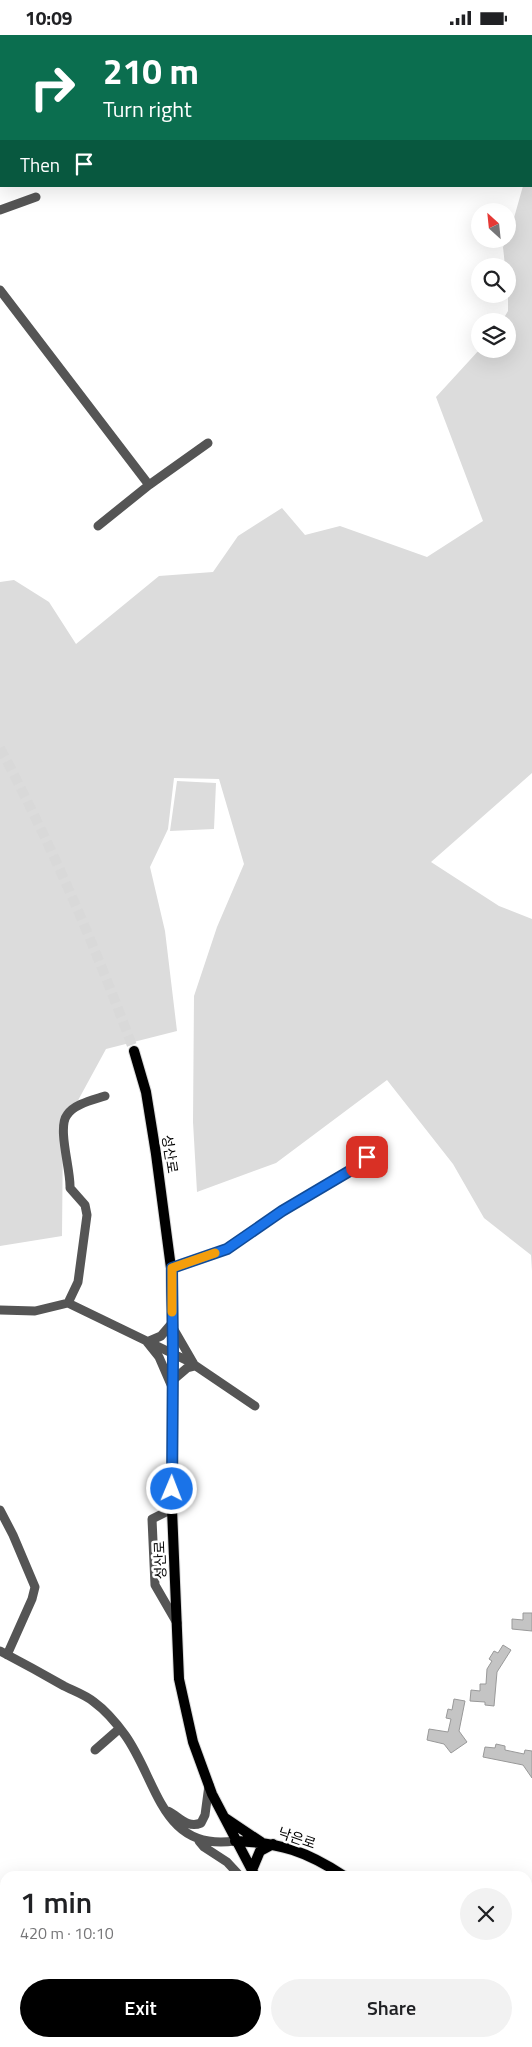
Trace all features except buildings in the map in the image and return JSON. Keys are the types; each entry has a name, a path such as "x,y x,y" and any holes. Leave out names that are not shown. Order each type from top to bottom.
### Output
{"main road":[{"name":"성산로","path":"134,1051 146,1092 172,1268 172,1509 179,1679 193,1742 209,1785 252,1871"},
{"path":"224,1817 267,1843 260,1851 254,1871"},
{"name":"낙은로","path":"236,1841 267,1843 306,1854 335,1871"}],"street":[{"path":"0,210 36,197"},
{"path":"0,290 150,485"},
{"path":"98,526 208,443"},
{"path":"68,1303 78,1282 87,1215 85,1205 70,1187 63,1128 64,1120 67,1113 78,1106 105,1096"},
{"path":"172,1268 227,1249 282,1211 353,1169 367,1157"},
{"path":"0,1310 35,1311 68,1303 196,1366 255,1406"},
{"path":"147,1342 161,1336 173,1325 196,1366"},
{"path":"147,1342 158,1357 173,1385 187,1368 196,1366"},
{"path":"172,1509 152,1519 155,1585 177,1623"},
{"path":"0,1510 35,1587 32,1599 4,1653 94,1702 125,1735 165,1810 176,1826 198,1839 218,1844 236,1841"},
{"path":"95,1750 119,1729"},
{"path":"165,1810 188,1824 200,1823 205,1815 209,1785"},
{"path":"198,1839 204,1847 227,1862 235,1871"}],"shaded area":[{"path":"523,187 532,187 532,773 431,862 499,906 532,919 532,1271 531,1255 484,1218 453,1164 387,1080 276,1163 197,1192 193,1122 194,996 217,927 244,864 219,779 174,778 168,829 150,867 165,931 177,1031 106,1049 63,1128 62,1236 0,1246 0,582 14,580 49,602 76,644 159,576 213,572 238,536 282,508 305,535 340,526 427,557 483,521 436,397 472,358 516,358 516,313 507,313 508,303 516,303 516,258 504,258 503,248 516,248 516,211"},
{"path":"177,781 216,783 214,829 170,831"}],"tunnel":[{"path":"0,748 38,822 72,898 134,1051"}],"slow traffic":[{"path":"172,1312 172,1268 215,1253"}],"route":[{"path":"172,1489 172,1268 227,1249 282,1211 353,1169 367,1157"}]}
